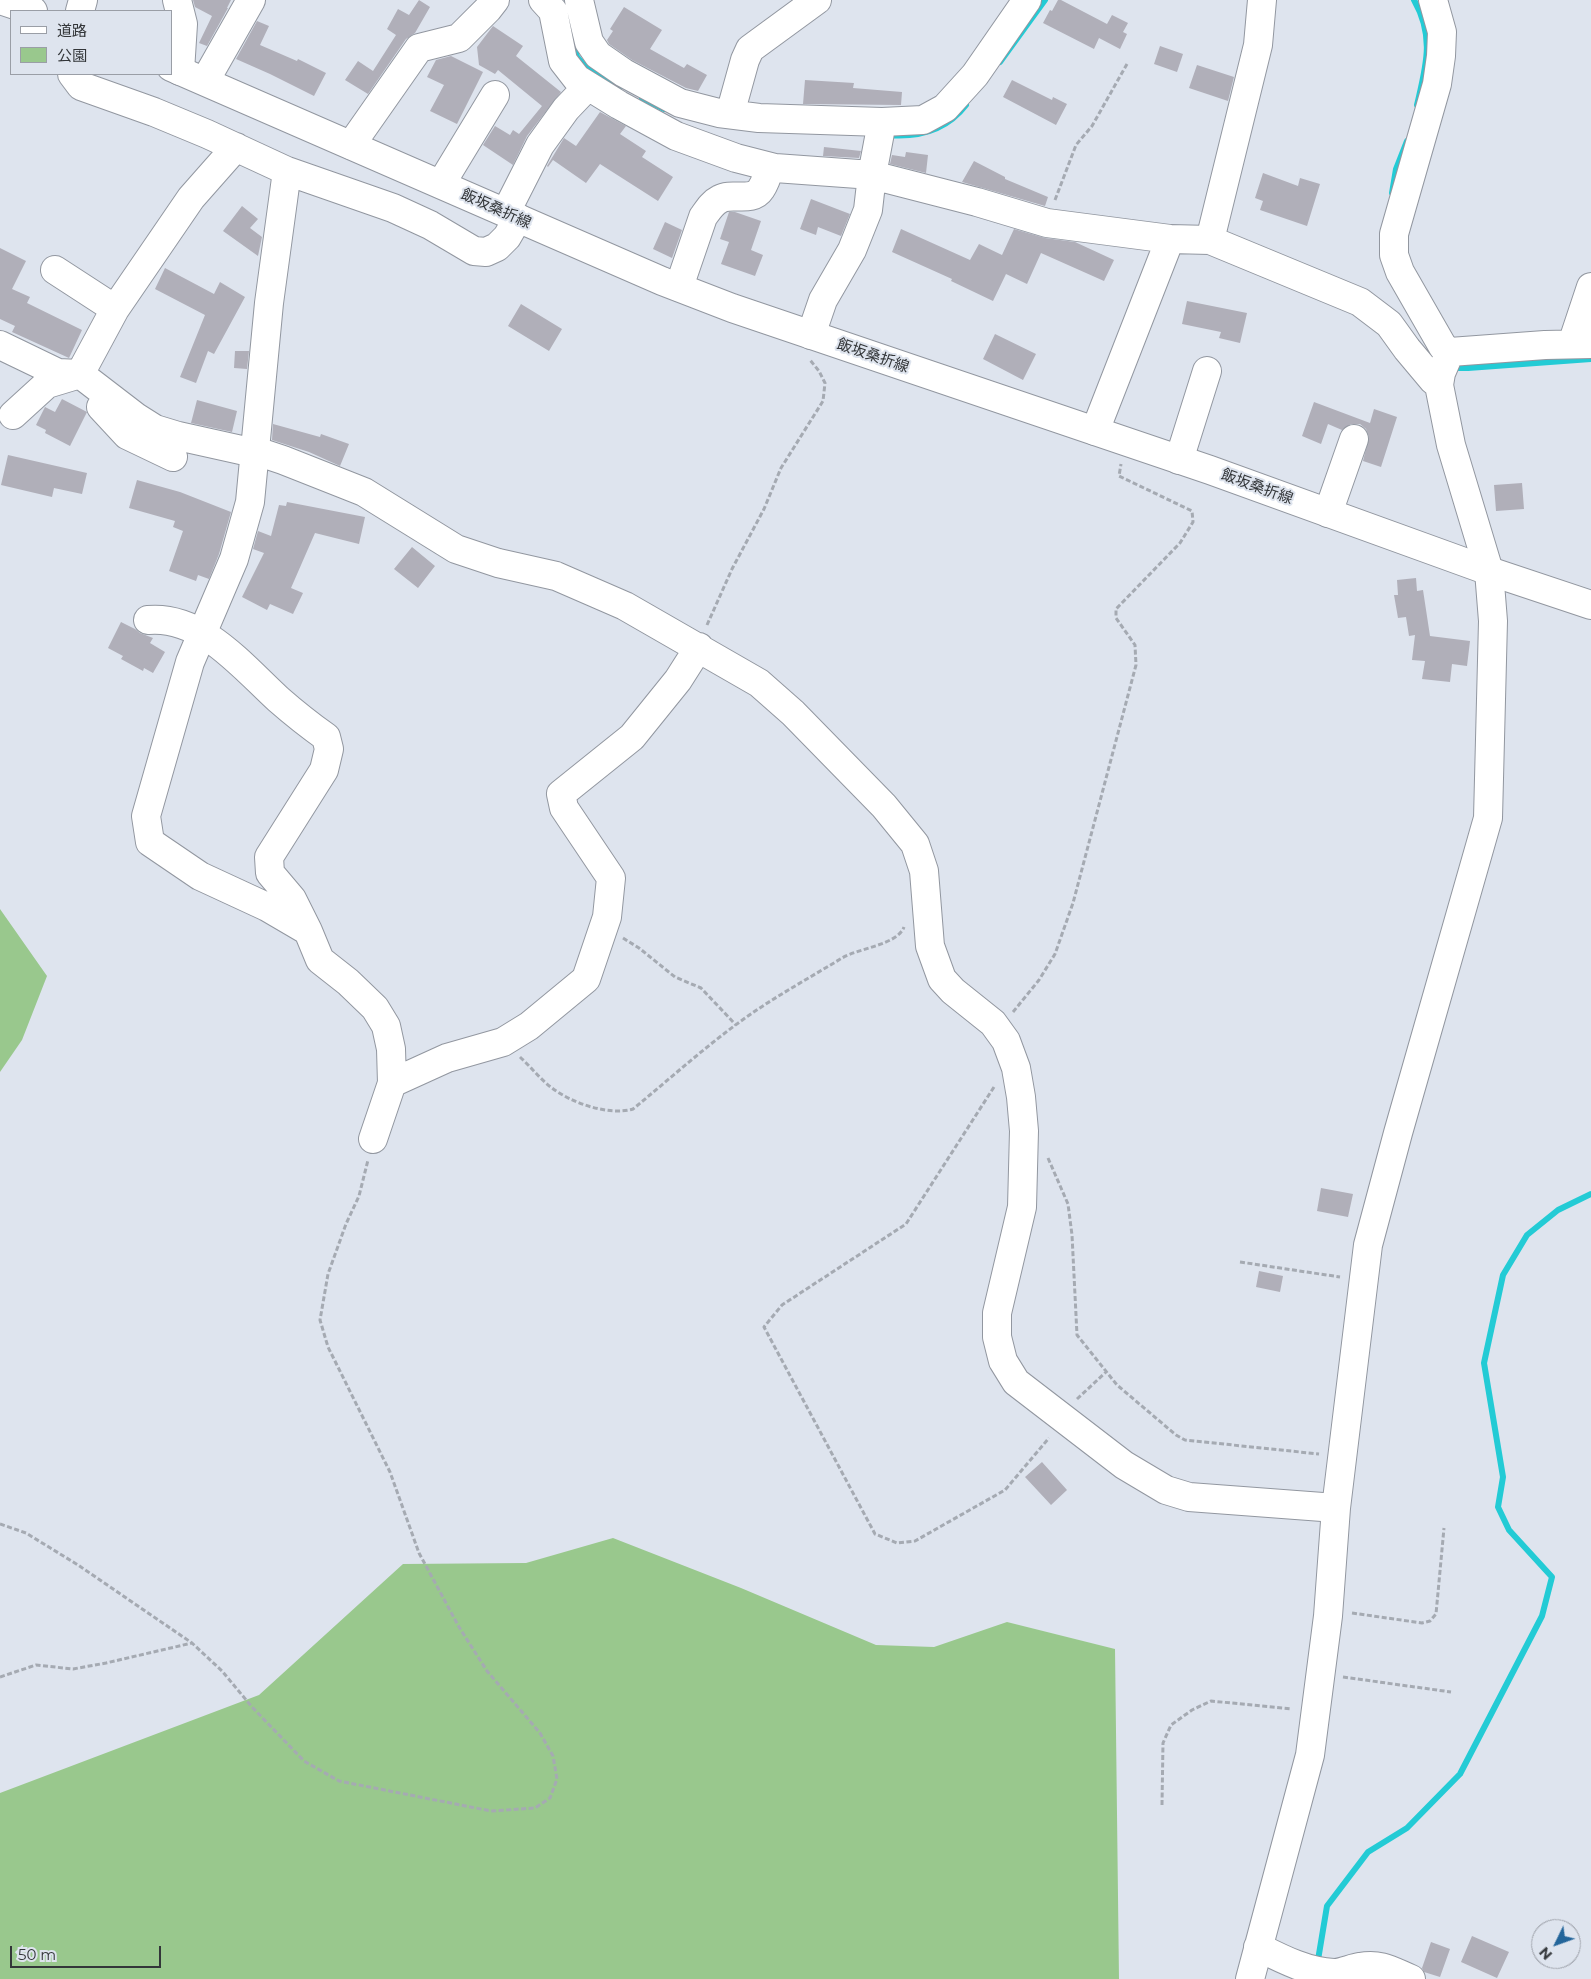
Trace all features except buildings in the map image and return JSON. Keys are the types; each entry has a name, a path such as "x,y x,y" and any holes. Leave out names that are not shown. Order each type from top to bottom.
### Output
{"street":[{"path":"0,0 30,10"},
{"path":"177,0 183,24 186,73"},
{"path":"186,73 251,0"},
{"path":"351,145 419,48 459,38 495,0"},
{"path":"543,0 553,11 562,61 587,70 624,73 680,104 699,109 880,133 923,120 945,108 975,75 1018,16 1027,0"},
{"path":"73,75 81,86 154,112 287,171 393,208 430,225 474,251 486,252 497,247 507,237 512,215 540,144 566,109 587,70 589,42 579,0"},
{"path":"730,114 745,60 750,49 817,0"},
{"path":"1210,240 1258,45 1262,0"},
{"path":"1250,1979 1310,1755 1328,1610 1336,1508 1368,1245 1488,818 1493,621 1489,572 1451,445 1443,347 1408,288 1394,254 1394,234 1437,84 1442,32 1433,0"},
{"path":"587,70 676,136 736,158 770,167 872,175 977,202 1047,223 1170,239 1210,240 1360,302 1389,324 1417,361 1444,368 1545,345 1582,344 1591,287"},
{"name":"飯坂桑折線","path":"186,73 678,287 811,335 1179,460 1489,572 1591,605"},
{"path":"441,184 495,94"},
{"path":"811,335 823,300 852,250 868,210 880,133"},
{"path":"13,415 47,384 80,374 115,309 191,198 236,147"},
{"path":"678,287 703,217 710,207 720,198 754,196 761,190 770,167"},
{"path":"287,171 269,303 250,502 234,559 190,662 146,816 150,842 200,876 267,907 308,931"},
{"path":"1095,431 1170,239"},
{"path":"55,270 115,309"},
{"path":"0,345 58,373 80,374 136,417 155,429 241,450 256,451 364,492 456,549 498,563 556,576 625,606 759,683 792,712 884,806 915,844 924,871 930,946 942,978 953,991 998,1029 1006,1041 1016,1068 1024,1131 1022,1207 996,1313 997,1338 1003,1361 1016,1382 1124,1465 1166,1490 1189,1498 1336,1508"},
{"path":"1179,460 1207,371"},
{"path":"80,374 91,397 127,435 173,457"},
{"path":"1328,513 1354,439"},
{"path":"148,620 162,619 203,633 228,651 301,719 326,737 329,749 324,770 269,857 270,873 292,899 320,960 348,982 375,1008 386,1026 391,1049 392,1083 373,1140"},
{"path":"392,1083 447,1058 503,1042 529,1026 586,979 607,917 611,878 564,808 561,794 632,737 678,680 699,647"},
{"path":"1258,1947 1287,1962 1313,1970 1335,1974 1360,1967 1378,1965 1411,1979"}],"path":[{"path":"1047,223 1076,145 1092,126 1127,64"},
{"path":"699,647 709,619 764,509 781,468 823,401 825,383 819,371 810,360 811,335"},
{"path":"998,1029 1039,980 1055,954 1073,903 1136,665 1135,645 1116,618 1116,608 1180,543 1193,522 1192,511 1119,476 1124,441"},
{"path":"503,1042 552,1088 587,1107 624,1112 634,1109 748,1015 852,952 889,941 902,934 905,925"},
{"path":"601,935 618,935 639,948 675,977 701,988 736,1025"},
{"path":"1016,1068 997,1084 906,1224 782,1305 764,1327 875,1534 896,1543 915,1541 1005,1490 1062,1418 1106,1372"},
{"path":"1024,1131 1034,1135 1045,1150 1068,1204 1072,1235 1077,1335 1117,1385 1176,1435 1185,1440 1342,1457"},
{"path":"0,1524 26,1533 71,1561 192,1643 222,1671 252,1707 304,1761 339,1781 491,1811 535,1808 550,1798 556,1779 553,1756 540,1733 487,1670 459,1627 418,1553 390,1472 328,1347 320,1320 328,1274 346,1224 359,1196 373,1140"},
{"path":"1240,1262 1363,1281"},
{"path":"1328,1610 1422,1623 1430,1621 1436,1614 1444,1528"},
{"path":"0,1677 36,1665 73,1669 192,1643"},
{"path":"1320,1674 1451,1692"},
{"path":"1162,1805 1163,1743 1171,1725 1192,1710 1211,1702 1315,1712"}],"green space":[{"path":"0,909 47,976 22,1040 0,1072"},
{"path":"613,1538 741,1588 876,1645 934,1647 1007,1622 1115,1649 1119,1979 0,1979 0,1793 259,1695 403,1564 526,1563"}],"waterway":[{"path":"1000,62 1045,0"},
{"path":"1414,0 1421,14 1427,39 1426,64 1417,105"},
{"path":"571,33 577,57 584,65 620,86"},
{"path":"642,98 664,109"},
{"path":"886,135 898,136 930,131 950,121 966,105"},
{"path":"1392,193 1396,169 1407,141"},
{"path":"1450,368 1591,359"},
{"path":"1317,1966 1327,1906 1368,1852 1407,1828 1460,1774 1542,1616 1552,1577 1509,1530 1498,1507 1503,1477 1484,1363 1503,1275 1527,1235 1558,1210 1591,1194"}]}
